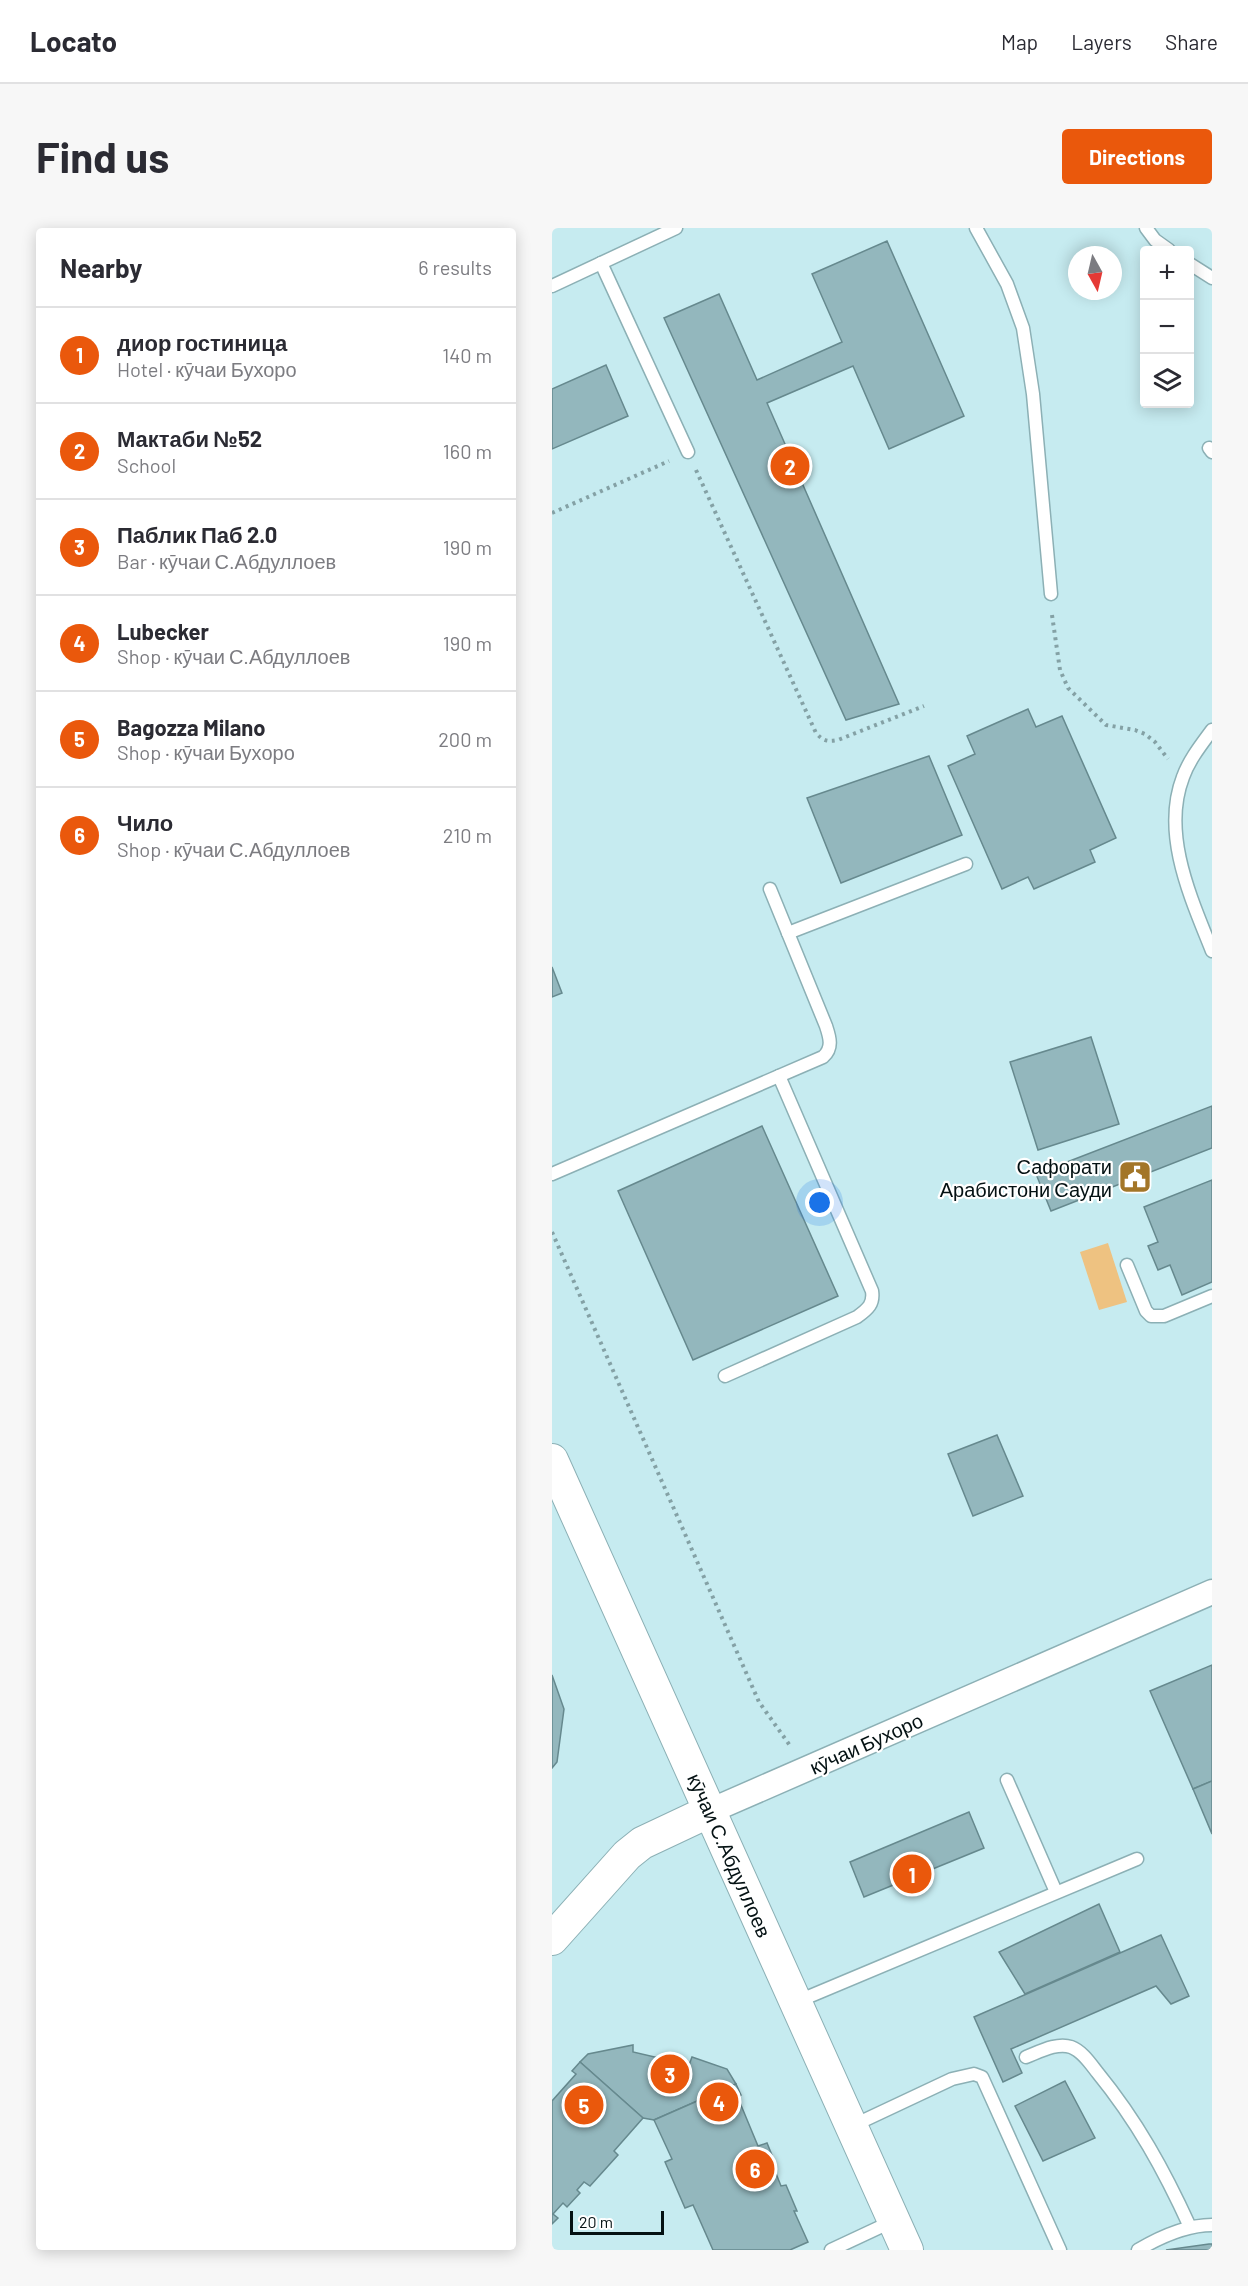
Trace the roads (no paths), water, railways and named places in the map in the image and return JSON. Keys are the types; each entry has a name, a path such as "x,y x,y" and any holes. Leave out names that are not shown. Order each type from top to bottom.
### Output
{"street":[{"name":"кӯчаи С.Абдуллоев","path":"552,1460 907,2250"},
{"name":"кӯчаи Бухоро","path":"552,1939 627,1856 642,1843 710,1811 1212,1593"}],"lane":[{"path":"552,286 676,228"},
{"path":"976,228 1007,284 1023,328 1033,394 1051,594"},
{"path":"1146,228 1155,240 1163,246"},
{"path":"601,263 688,452"},
{"path":"1194,267 1212,278"},
{"path":"1212,730 1183,777 1174,821 1176,839 1191,894 1212,951"},
{"path":"788,933 966,864"},
{"path":"552,1174 823,1057 830,1047 830,1038 770,889"},
{"path":"725,1376 857,1317 868,1309 873,1299 872,1291 779,1076"},
{"path":"1127,1265 1146,1311 1151,1316 1164,1316 1212,1296"},
{"path":"1007,1780 1056,1892"},
{"path":"796,2002 1137,1859"},
{"path":"1026,2057 1040,2051 1065,2046 1081,2052 1116,2096 1148,2143 1169,2180 1190,2227"},
{"path":"852,2126 952,2079 974,2074 982,2078 1060,2250"},
{"path":"831,2250 894,2221"},
{"path":"1138,2250 1153,2241 1190,2227 1212,2225"}],"place":[{"name":"Мактаби №52","path":"790,466"},
{"name":"Сафорати Арабистони Сауди","path":"1135,1177"},
{"name":"диор гостиница","path":"912,1874"},
{"name":"Паблик Паб 2.0","path":"670,2074"},
{"name":"Lubecker","path":"719,2102"},
{"name":"Bagozza Milano","path":"584,2105"},
{"name":"Чило","path":"755,2169"}]}
